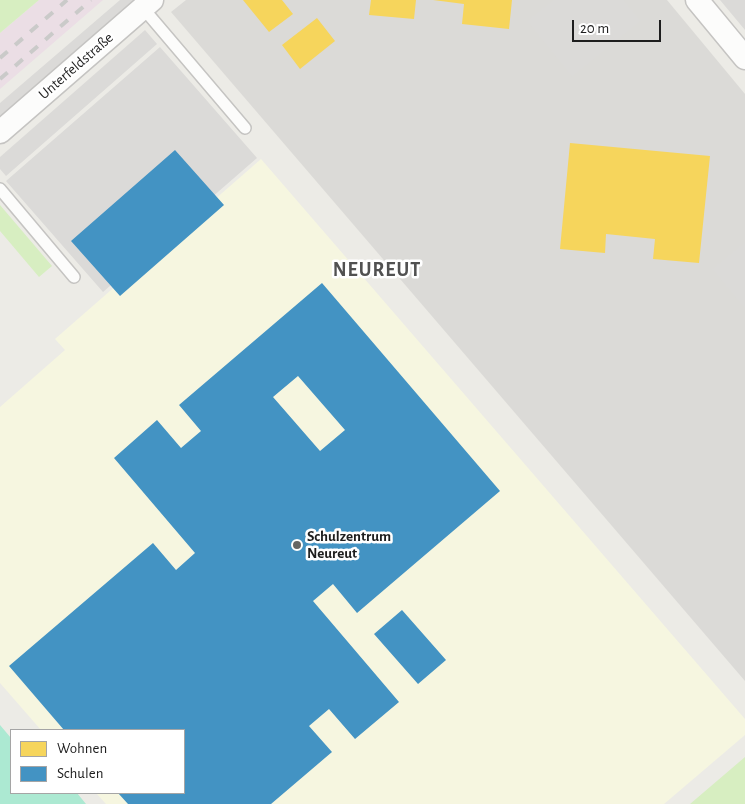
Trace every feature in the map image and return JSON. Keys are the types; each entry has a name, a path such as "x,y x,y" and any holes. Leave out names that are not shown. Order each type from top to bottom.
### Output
{"street":[{"path":"697,0 745,58"},
{"name":"Unterfeldstraße","path":"0,132 147,4"}],"lane":[{"path":"147,4 245,128"},
{"path":"0,189 74,276"}],"shaded area":[{"path":"39,0 103,0 0,89 0,33"},
{"path":"120,0 136,0 0,117 0,103"},
{"path":"186,0 667,0 745,94 745,681 171,12"},
{"path":"553,0 624,0 641,21 572,77 527,21"},
{"path":"720,0 745,0 745,30"},
{"path":"145,30 157,44 6,176 0,169 0,157"},
{"path":"160,47 257,158 103,292 6,181"},
{"name":"Schulzentrum Neureut","path":"261,159 745,719 745,735 664,804 106,804 97,794 185,794 185,729 40,729 0,683 0,407 65,350 55,339"},
{"path":"745,242 745,309 712,269"}],"green space":[{"path":"0,0 39,0 0,33"},
{"path":"0,205 52,266 39,277 0,231"},
{"path":"0,725 10,737 10,794 78,794 86,804 0,804"},
{"path":"745,757 745,804 690,804"}],"building: Wohnen":[{"path":"243,0 282,0 293,14 269,32"},
{"path":"371,0 416,0 414,19 369,15"},
{"path":"433,0 512,0 509,29 462,24 464,4"},
{"path":"317,18 335,41 300,69 282,45"},
{"path":"570,143 710,156 699,263 653,259 655,239 606,234 605,253 560,249"}],"building: Schulen":[{"path":"175,150 224,205 120,296 71,241"},
{"path":"322,283 500,491 357,613 333,584 313,601 399,702 355,739 329,709 309,726 332,752 271,804 128,804 119,794 185,794 185,729 63,729 9,666 153,543 176,570 195,553 114,458 157,420 181,448 201,431 179,405","holes":["298,376 345,430 320,451 273,397"]},
{"path":"402,610 446,660 418,684 374,634"}],"railway":[{"path":"0,58 67,0"},
{"path":"0,79 91,0"}],"place":[{"name":"Schulzentrum Neureut","path":"297,545"}],"district":[{"name":"NEUREUT","path":"377,270"}]}
